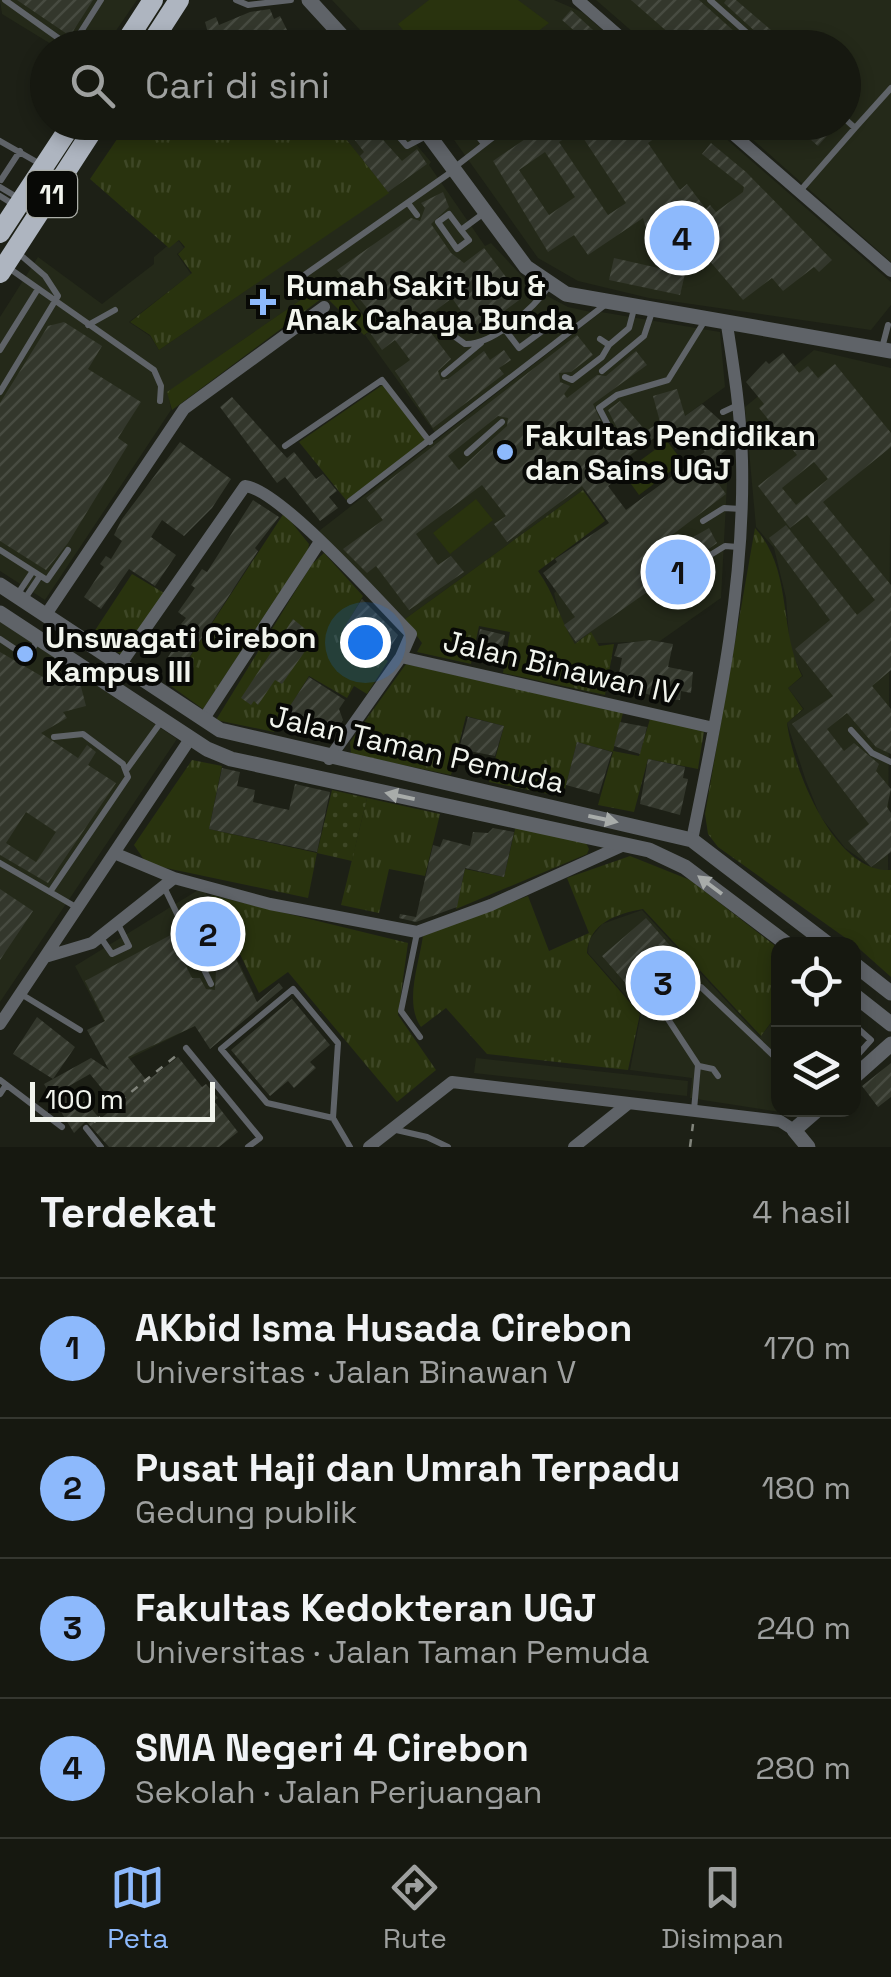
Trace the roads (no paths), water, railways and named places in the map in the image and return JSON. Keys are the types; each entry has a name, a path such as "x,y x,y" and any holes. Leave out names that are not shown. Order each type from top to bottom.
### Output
{"highway":[{"path":"134,30 154,0"},
{"path":"159,30 178,0"},
{"name":"11","path":"8,212 61,140"},
{"name":"11","path":"7,263 86,140"}],"street":[{"path":"309,0 336,30"},
{"path":"578,0 612,30"},
{"path":"433,140 526,267 550,284 606,304 886,350"},
{"path":"740,140 891,272"},
{"path":"39,639 48,618 184,410 324,307"},
{"path":"692,840 714,728 742,509 739,405 726,325"},
{"path":"120,665 241,489 254,487 270,496 411,634 401,657"},
{"path":"0,1024 319,543"},
{"name":"Jalan Taman Pemuda","path":"0,585 203,720 248,740 692,840 819,937"},
{"name":"Jalan Taman Pemuda","path":"0,613 190,739 231,759 626,844 685,868 778,937"},
{"name":"Jalan Binawan IV","path":"329,758 401,657 714,728"},
{"path":"162,720 174,701"},
{"path":"114,853 170,884 418,932 491,906 626,844"},
{"path":"45,956 74,951 101,936 170,884"},
{"path":"861,969 891,993"},
{"path":"861,1001 891,1024"},
{"path":"861,1071 891,1044"},
{"path":"369,1147 452,1082 780,1121 808,1147"},
{"path":"574,1147 629,1103"},
{"path":"794,1130 809,1117"}],"lane":[{"path":"6,0 47,30"},
{"path":"87,30 101,0"},
{"path":"236,0 248,5 291,0"},
{"path":"710,0 744,30"},
{"path":"861,121 891,88"},
{"path":"481,140 484,144"},
{"path":"293,283 408,204 489,140"},
{"path":"799,192 844,140"},
{"path":"0,142 44,166"},
{"path":"8,212 0,182 20,151"},
{"path":"408,204 417,214"},
{"path":"461,230 485,212"},
{"path":"449,214 461,230 468,240 457,249 435,221 449,214"},
{"path":"7,263 154,370 160,402"},
{"path":"0,392 56,302 55,286 7,263"},
{"path":"444,374 541,297 550,284"},
{"path":"0,350 38,289"},
{"path":"350,502 606,304"},
{"path":"565,377 572,380 602,357 608,345 629,328 634,309"},
{"path":"88,325 116,310"},
{"path":"602,371 644,336 652,312"},
{"path":"611,431 599,408 617,395 668,380 705,321"},
{"path":"886,350 888,325"},
{"path":"503,327 519,348 545,329"},
{"path":"447,331 465,344 482,342"},
{"path":"600,340 608,345"},
{"path":"285,446 382,380 430,442"},
{"path":"723,412 739,405"},
{"path":"467,453 502,422"},
{"path":"703,521 724,508 742,509"},
{"path":"700,562 725,546 739,547"},
{"path":"0,550 49,580 68,550"},
{"path":"20,599 36,573"},
{"path":"0,639 27,657 39,639"},
{"path":"126,770 162,720"},
{"path":"851,730 872,753 891,762"},
{"path":"50,892 128,779 126,770 84,734 54,736"},
{"path":"0,863 78,908"},
{"path":"170,884 211,984"},
{"path":"101,936 112,954 129,946 118,924"},
{"path":"418,932 402,1011 420,1037"},
{"path":"694,988 701,987 771,1053"},
{"path":"332,1118 266,1104 221,1050 293,989 338,1043 332,1118 350,1147"},
{"path":"20,994 80,1030"},
{"path":"664,1013 698,1065 694,1111"},
{"path":"861,1031 871,1040 861,1051"},
{"path":"186,1048 260,1138 248,1147"},
{"path":"698,1065 714,1069 718,1076"},
{"path":"0,1094 3,1082 62,1127"},
{"path":"86,1128 102,1147"},
{"path":"392,1130 428,1137 448,1147"}],"place":[{"name":"SMA Negeri 4 Cirebon","path":"682,238"},
{"name":"Rumah Sakit Ibu & Anak Cahaya Bunda","path":"263,302"},
{"name":"Fakultas Pendidikan dan Sains UGJ","path":"505,452"},
{"name":"AKbid Isma Husada Cirebon","path":"678,572"},
{"name":"Unswagati Cirebon Kampus III","path":"25,654"},
{"name":"Pusat Haji dan Umrah Terpadu","path":"208,934"},
{"name":"Fakultas Kedokteran UGJ","path":"663,983"}]}
